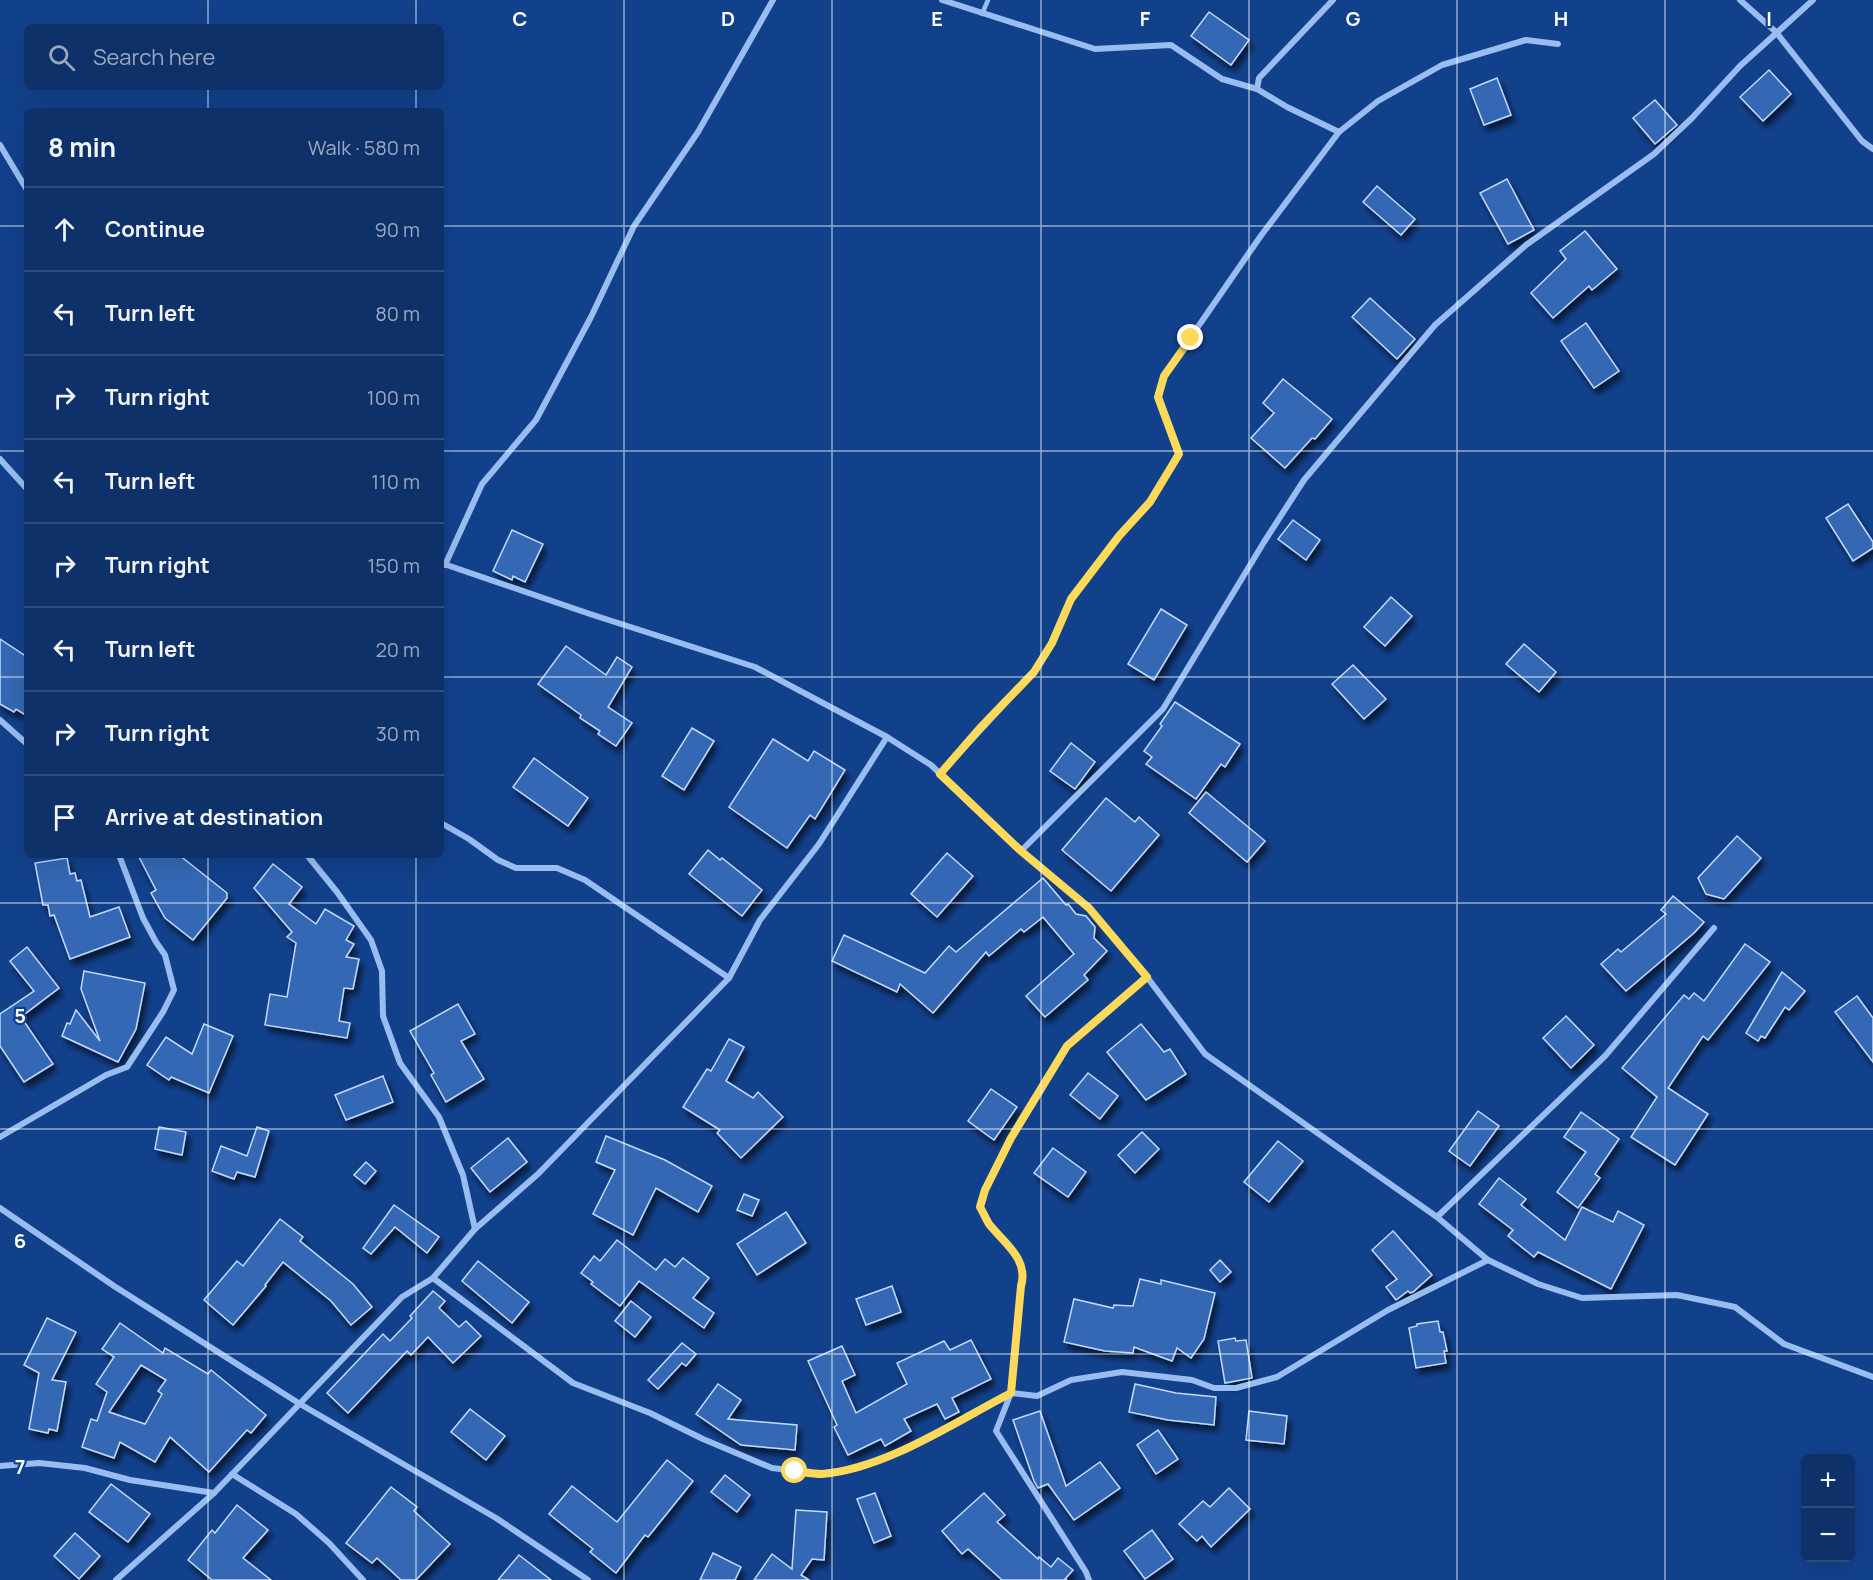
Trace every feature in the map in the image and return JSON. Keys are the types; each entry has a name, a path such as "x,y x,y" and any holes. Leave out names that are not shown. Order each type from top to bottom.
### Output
{"street":[{"path":"444,562 482,484 537,420 591,317 634,226 698,132 773,0"},
{"path":"942,0 1095,49 1171,45 1222,79 1257,89 1287,107 1338,132"},
{"path":"1257,89 1259,78 1333,0"},
{"path":"1740,0 1776,32 1856,133 1873,148"},
{"path":"1021,851 1163,709 1304,480 1435,325 1526,244 1654,154 1776,32 1813,0"},
{"path":"940,774 1034,672 1052,643 1071,599 1119,536 1150,502 1179,454 1158,397 1164,376 1260,237 1338,132 1378,100 1442,65 1526,40 1558,44"},
{"path":"0,146 24,185"},
{"path":"0,459 24,486"},
{"path":"444,564 755,667 887,737 932,765 1021,851 1089,908 1147,977 1205,1054 1437,1217 1488,1260 1538,1284 1582,1298 1677,1295 1735,1307 1784,1344 1872,1374"},
{"path":"0,720 24,741"},
{"path":"116,1580 214,1493 402,1297 433,1278 475,1229 538,1174 729,978 760,920 819,844 887,737"},
{"path":"444,825 498,860 516,868 557,868 585,880 729,978"},
{"path":"0,1137 106,1075 127,1067 163,1012 174,990 165,955 144,918 120,858"},
{"path":"310,858 338,892 371,940 382,971 383,1016 400,1063 439,1117 463,1175 475,1229"},
{"path":"1437,1217 1605,1056 1714,928"},
{"path":"1089,1580 996,1431 1011,1393 1024,1275 1014,1251 989,1224 980,1207 985,1190 1011,1138 1067,1046 1147,977"},
{"path":"0,1208 114,1286 300,1404 496,1518 588,1580"},
{"path":"433,1278 573,1383 650,1413 703,1439 772,1468 821,1474 858,1468 904,1450 1011,1393 1037,1396 1071,1380 1122,1372 1192,1380 1214,1388 1236,1388 1277,1377 1388,1311 1488,1260"},
{"path":"0,1466 39,1462 85,1468 129,1480 214,1493"},
{"path":"232,1474 296,1514 329,1543 363,1580"}],"lane":[{"path":"982,14 988,0"}],"building":[{"path":"1209,12 1249,40 1231,65 1191,36"},
{"path":"1769,70 1791,94 1763,121 1740,97"},
{"path":"1497,78 1511,115 1484,125 1470,89"},
{"path":"1655,100 1677,125 1655,144 1633,118"},
{"path":"1507,179 1534,230 1508,244 1480,193"},
{"path":"1377,186 1415,219 1401,235 1363,202"},
{"path":"1585,231 1617,269 1592,290 1589,286 1553,318 1531,293 1566,259 1560,251"},
{"path":"1370,298 1415,339 1397,359 1352,317"},
{"path":"1586,323 1619,371 1594,388 1561,341"},
{"path":"1283,379 1332,419 1285,468 1251,438 1274,413 1263,403"},
{"path":"1848,504 1873,542 1873,548 1853,561 1826,518"},
{"path":"1293,520 1320,540 1306,560 1278,539"},
{"path":"512,530 543,544 525,582 513,576 512,580 493,571"},
{"path":"1391,597 1412,616 1385,646 1364,627"},
{"path":"1161,609 1187,625 1154,680 1128,664"},
{"path":"0,639 24,655 24,714 16,709 14,712 0,704"},
{"path":"1524,644 1556,672 1539,692 1506,664"},
{"path":"566,646 606,675 617,657 632,667 608,707 632,723 616,746 598,734 600,731 580,718 581,715 538,684"},
{"path":"1353,665 1386,699 1364,719 1332,684"},
{"path":"1175,702 1240,744 1225,767 1221,764 1196,799 1146,764 1152,757 1144,751 1162,726 1160,724"},
{"path":"692,728 714,741 684,790 662,776"},
{"path":"773,739 808,761 814,751 845,770 815,819 810,815 787,848 729,807"},
{"path":"1071,743 1095,762 1075,789 1050,771"},
{"path":"534,758 588,798 568,826 513,787"},
{"path":"1206,792 1265,841 1247,862 1189,813"},
{"path":"1106,798 1135,822 1139,817 1159,835 1111,891 1062,850"},
{"path":"1737,836 1761,858 1724,899 1706,894 1698,878"},
{"path":"708,850 720,860 722,858 762,890 742,916 689,874"},
{"path":"947,853 973,876 937,917 911,894"},
{"path":"67,858 70,874 75,873 77,881 81,880 90,917 119,907 130,937 70,959 54,915 50,916 48,905 43,905 35,863"},
{"path":"140,858 183,858 227,893 227,898 193,940 165,918 151,893 156,890"},
{"path":"273,864 302,887 289,904 316,924 325,909 354,926 346,940 354,944 346,957 359,959 353,989 344,988 339,1021 350,1023 347,1038 265,1025 270,994 287,997 296,943 287,937 292,932 254,888"},
{"path":"1043,878 1076,914 1086,916 1095,927 1094,938 1107,951 1084,975 1088,980 1045,1017 1026,996 1074,954 1043,917 1024,932 1021,929 989,956 986,952 933,1013 900,984 897,992 832,961 844,935 925,973 949,946 956,952"},
{"path":"1673,896 1704,922 1626,991 1601,964 1618,949 1621,952 1666,914 1661,910"},
{"path":"1745,944 1770,962 1708,1040 1703,1036 1668,1088 1708,1114 1675,1165 1631,1137 1657,1097 1622,1068 1684,995 1689,999 1694,993 1704,1001"},
{"path":"27,947 59,988 21,1017 53,1064 24,1082 0,1046 0,1014 34,991 10,961"},
{"path":"84,971 145,983 136,1029 118,1062 62,1036 76,1010 100,1041 81,989"},
{"path":"1782,972 1805,991 1789,1010 1785,1007 1765,1038 1761,1036 1758,1041 1746,1033"},
{"path":"1857,996 1873,1018 1873,1062 1835,1012"},
{"path":"458,1004 475,1034 461,1041 484,1079 446,1102 431,1075 434,1073 410,1031"},
{"path":"1566,1016 1594,1045 1571,1068 1543,1038"},
{"path":"204,1024 233,1036 209,1093 171,1077 169,1080 147,1065 166,1037 192,1054"},
{"path":"1141,1024 1164,1052 1170,1049 1186,1074 1146,1100 1107,1052"},
{"path":"729,1039 744,1047 726,1081 753,1098 758,1092 783,1117 741,1158 717,1133 720,1130 683,1107 707,1069 711,1071"},
{"path":"1088,1073 1118,1096 1100,1119 1070,1095"},
{"path":"383,1076 393,1102 346,1120 335,1095"},
{"path":"991,1089 1017,1107 994,1140 968,1121"},
{"path":"1478,1111 1499,1126 1470,1166 1449,1151"},
{"path":"1581,1112 1619,1139 1595,1174 1600,1178 1578,1208 1557,1192 1586,1152 1564,1137"},
{"path":"159,1127 186,1132 182,1155 155,1149"},
{"path":"257,1127 269,1131 255,1177 237,1172 234,1179 212,1171 221,1146 247,1156"},
{"path":"1142,1132 1159,1149 1135,1173 1118,1155"},
{"path":"606,1136 665,1160 712,1186 698,1212 656,1188 633,1235 593,1214 615,1170 596,1162"},
{"path":"508,1138 527,1162 490,1192 471,1168"},
{"path":"1278,1141 1303,1161 1269,1202 1244,1182"},
{"path":"1053,1148 1086,1172 1068,1197 1034,1173"},
{"path":"366,1162 376,1171 365,1184 354,1175"},
{"path":"1499,1178 1526,1199 1521,1205 1565,1240 1582,1207 1613,1222 1618,1211 1644,1225 1611,1289 1538,1252 1534,1257 1508,1236 1513,1230 1479,1204"},
{"path":"744,1194 759,1200 752,1216 737,1210"},
{"path":"394,1205 439,1237 427,1253 395,1227 371,1254 363,1248"},
{"path":"786,1212 806,1243 757,1275 737,1244"},
{"path":"280,1219 303,1237 300,1241 353,1284 372,1307 351,1325 331,1301 283,1262 233,1325 204,1300 237,1261 243,1266"},
{"path":"1393,1231 1432,1275 1413,1292 1408,1291 1396,1300 1386,1287 1397,1279 1372,1250"},
{"path":"617,1240 656,1270 665,1259 675,1267 683,1258 709,1278 693,1298 714,1313 704,1328 639,1281 620,1306 591,1284 593,1282 581,1273 594,1256 600,1261"},
{"path":"1220,1260 1231,1272 1220,1282 1210,1270"},
{"path":"478,1261 529,1302 512,1323 462,1281"},
{"path":"1140,1279 1161,1284 1161,1280 1215,1293 1204,1339 1191,1358 1177,1348 1172,1361 1134,1347 1133,1353 1105,1351 1064,1342 1074,1299 1113,1308 1114,1305 1133,1306"},
{"path":"892,1286 901,1312 866,1325 856,1299"},
{"path":"433,1291 445,1301 439,1308 459,1327 466,1321 481,1336 453,1363 428,1337 411,1355 407,1351 348,1413 327,1393 383,1334 390,1341"},
{"path":"631,1301 651,1317 635,1337 615,1321"},
{"path":"47,1318 76,1332 52,1380 66,1382 57,1431 49,1429 48,1433 29,1429 39,1373 24,1365"},
{"path":"1438,1321 1447,1351 1444,1351 1446,1363 1416,1368 1409,1328 1417,1324"},
{"path":"120,1323 163,1353 165,1348 208,1374 211,1370 266,1415 251,1433 247,1430 209,1472 170,1437 155,1462 120,1442 114,1458 82,1447 91,1419 97,1421 107,1392 96,1384 114,1357 102,1349","holes":["141,1365 166,1380 158,1391 162,1394 145,1424 109,1412"]},
{"path":"1235,1338 1236,1341 1246,1340 1252,1378 1225,1383 1218,1341"},
{"path":"971,1340 991,1379 952,1398 959,1412 945,1419 937,1404 904,1419 911,1431 885,1446 881,1439 848,1455 834,1427 837,1425 808,1361 842,1346 855,1375 842,1381 856,1413 907,1384 897,1363 944,1341 950,1350"},
{"path":"682,1343 696,1354 686,1366 682,1363 658,1389 648,1380"},
{"path":"718,1384 741,1400 728,1419 797,1425 795,1450 741,1445 696,1414"},
{"path":"1135,1384 1176,1393 1216,1397 1214,1425 1168,1420 1129,1412"},
{"path":"470,1409 505,1436 486,1460 451,1432"},
{"path":"1040,1411 1066,1486 1100,1462 1120,1488 1074,1520 1048,1484 1038,1488 1013,1420"},
{"path":"1249,1411 1287,1416 1284,1444 1246,1440"},
{"path":"1158,1430 1178,1459 1156,1474 1137,1445"},
{"path":"667,1460 693,1481 648,1537 645,1535 616,1573 590,1552 593,1549 549,1514 572,1486 617,1522"},
{"path":"725,1475 750,1495 737,1512 711,1492"},
{"path":"111,1484 150,1514 128,1542 89,1512"},
{"path":"391,1487 417,1507 414,1511 450,1544 416,1580 401,1580 377,1558 372,1563 346,1543"},
{"path":"1229,1488 1250,1509 1211,1547 1202,1536 1197,1541 1179,1524 1203,1501 1210,1507"},
{"path":"875,1493 891,1536 874,1543 857,1499"},
{"path":"984,1493 1005,1515 997,1522 1038,1559 1039,1557 1051,1567 1058,1558 1073,1570 1065,1579 1067,1580 1002,1580 968,1549 962,1554 942,1531"},
{"path":"237,1505 268,1530 243,1558 271,1580 212,1580 188,1560 212,1530 215,1533"},
{"path":"796,1510 827,1512 824,1560 812,1559 801,1575 809,1580 754,1580 772,1554 792,1569"},
{"path":"1152,1530 1173,1559 1145,1579 1124,1551"},
{"path":"75,1533 100,1556 79,1579 54,1556"},
{"path":"713,1553 741,1567 735,1580 700,1580"},
{"path":"519,1555 551,1580 498,1580"}],"route":[{"path":"795,1471 821,1474 858,1468 904,1450 1011,1393 1024,1275 1014,1251 989,1224 980,1207 985,1190 1011,1138 1067,1046 1147,977 1089,908 1021,851 940,774 1034,672 1052,643 1071,599 1119,536 1150,502 1179,454 1158,397 1164,376 1191,338"}]}
